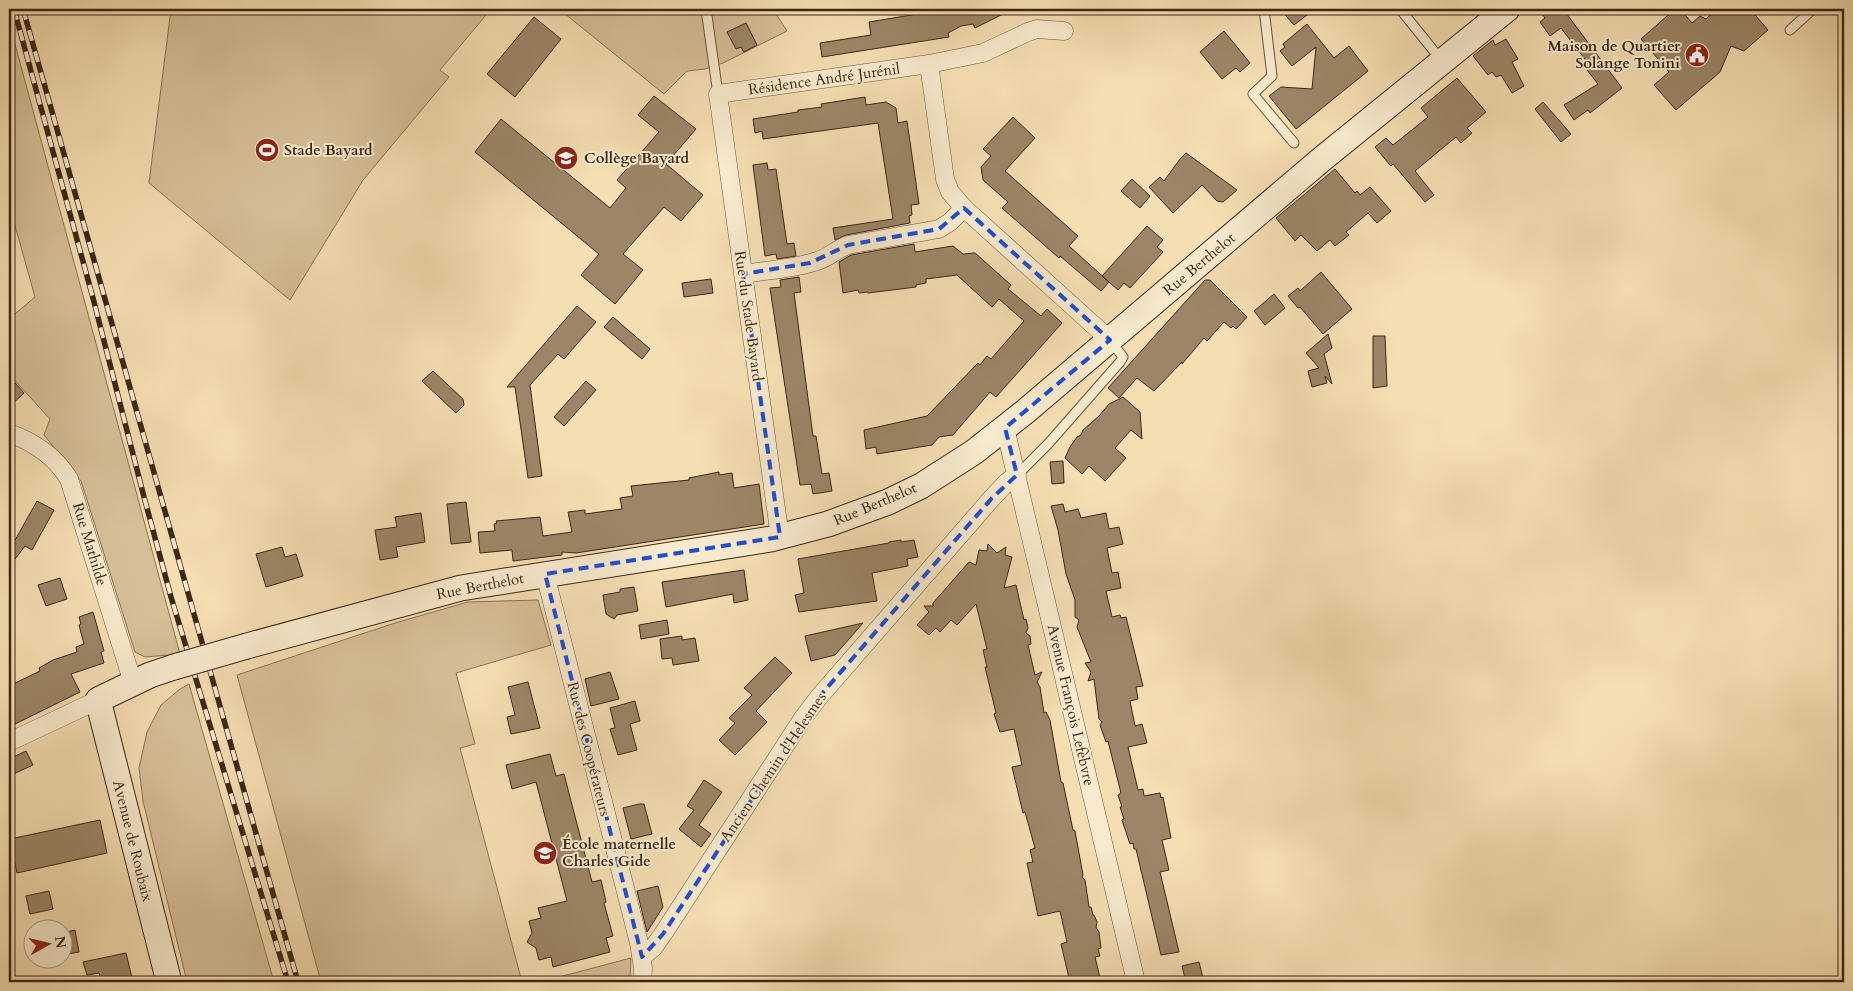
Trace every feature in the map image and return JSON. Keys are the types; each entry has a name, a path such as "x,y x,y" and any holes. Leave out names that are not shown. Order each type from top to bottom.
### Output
{"street":[{"name":"Rue Berthelot","path":"98,700 150,675 174,667 461,588 780,537 814,529 850,517 903,495 962,461 1005,428 1322,160 1507,9"},
{"name":"Résidence André Jurénil","path":"718,94 930,64 983,54 1036,29 1064,31"},
{"path":"930,64 945,179 950,192 964,208 1110,340"},
{"name":"Rue du Stade Bayard","path":"718,94 780,537"},
{"path":"743,274 810,263 826,258 848,245 939,228 950,222 964,208"},
{"name":"Avenue François Lefèbvre","path":"1005,428 1136,982"},
{"name":"Rue Mathilde","path":"9,433 29,442 48,454 63,469 69,479 133,683"},
{"name":"Ancien Chemin d'Helesmes","path":"642,957 653,948 663,934 811,707 992,498 1007,482 1017,475"},
{"name":"Rue des Coopérateurs","path":"545,574 642,957 642,982"},
{"path":"9,742 98,700"},
{"name":"Avenue de Roubaix","path":"98,700 168,982"}],"lane":[{"path":"706,9 718,94"},
{"path":"1264,9 1272,76 1253,94 1294,143"},
{"path":"1400,9 1442,61"},
{"path":"1790,30 1814,9"},
{"path":"1017,475 1048,444 1120,362 1123,357 1110,340"}],"highlighted area":[{"path":"964,208 1110,340 1005,428 1017,475 992,498 819,697 663,934 642,957 545,574 780,537 743,274 810,263 848,245 939,229"}],"shaded area":[{"name":"Stade Bayard","path":"171,9 491,9 440,70 449,77 363,180 290,300 149,183"},
{"path":"559,9 773,9 787,31 723,63 705,69 687,71 664,94"},
{"path":"9,22 180,654 145,657 135,652 81,481 44,435 50,419 9,374 9,319 35,297 9,204"},
{"path":"538,600 551,645 456,673 475,744 460,748 522,982 321,982 237,675 395,623 468,602"},
{"path":"189,684 274,982 187,982 143,801 139,768 147,732 161,705"},
{"path":"631,958 630,982 540,982"}],"building":[{"path":"948,9 1013,9 975,28 973,24 961,26 948,33 949,37 822,57 820,43 871,35 869,22"},
{"path":"1280,9 1315,9 1294,25"},
{"path":"1538,9 1563,9 1622,88 1590,113 1588,110 1574,120 1564,105 1598,84 1587,70 1591,67 1561,28 1550,36 1540,22 1545,18"},
{"name":"Maison de Quartier Solange Tonini","path":"1675,9 1680,9 1692,23 1700,16 1706,19 1717,9 1750,9 1768,30 1744,51 1731,46 1720,72 1676,110 1654,85 1669,72 1641,39"},
{"path":"534,17 561,39 515,97 487,74"},
{"path":"746,23 757,45 744,52 741,47 736,49 727,32"},
{"path":"1307,24 1334,58 1349,46 1368,71 1296,129 1269,96 1281,87 1312,89 1316,47 1292,66 1280,51 1285,47 1283,44"},
{"path":"1224,31 1250,63 1240,72 1236,68 1222,79 1200,52"},
{"path":"1506,39 1518,59 1512,62 1524,86 1512,93 1501,75 1496,77 1492,72 1488,75 1473,56 1493,40 1495,45"},
{"path":"1457,78 1486,112 1467,128 1472,133 1461,143 1456,137 1415,171 1434,195 1425,202 1393,164 1391,166 1375,147 1386,138 1393,145 1428,117 1421,108"},
{"path":"654,96 696,129 666,164 703,195 681,221 664,207 623,254 643,270 615,304 581,275 599,254 475,152 501,119 610,208 626,188 617,180 659,132 638,115"},
{"path":"865,97 866,105 886,102 896,108 898,123 907,121 919,204 911,205 912,215 909,216 910,223 846,235 835,240 833,228 893,219 878,123 763,139 762,131 755,133 753,119 798,112 798,110 822,107 821,104"},
{"path":"1543,102 1571,134 1561,142 1535,109"},
{"path":"1013,117 1035,138 1005,171 1078,236 1069,246 1109,282 1101,291 1060,256 1059,258 1002,208 1008,202 983,180 981,167 991,156 983,149"},
{"path":"1186,153 1237,190 1223,202 1217,201 1202,185 1173,213 1149,187 1160,177 1164,181"},
{"path":"767,163 768,170 776,169 787,244 794,243 796,256 777,259 776,254 765,256 753,165"},
{"path":"1335,169 1355,193 1357,191 1360,195 1370,187 1391,211 1377,223 1368,213 1346,232 1349,235 1335,246 1330,240 1317,251 1301,235 1295,241 1276,218"},
{"path":"1132,179 1150,196 1140,208 1121,191"},
{"path":"1147,226 1163,240 1157,247 1163,252 1130,288 1124,283 1118,290 1102,276"},
{"path":"914,244 915,252 953,246 963,254 975,253 1011,285 1008,289 1041,316 1047,309 1062,323 996,397 990,392 953,435 939,437 932,445 877,454 876,447 866,449 864,430 927,416 978,363 980,365 987,356 991,359 1024,321 999,299 992,307 957,275 926,279 926,283 916,285 916,287 868,293 859,293 858,290 843,293 839,262 851,255"},
{"path":"1321,272 1352,309 1323,334 1288,296 1298,288 1300,291"},
{"path":"799,277 801,292 794,293 813,436 816,436 822,474 829,473 832,491 813,494 811,484 800,485 770,288 781,287 780,280"},
{"path":"711,279 713,293 684,297 682,283"},
{"path":"1205,280 1210,280 1247,317 1236,329 1233,326 1231,328 1224,322 1207,341 1204,338 1182,364 1182,362 1154,391 1137,378 1119,398 1108,388"},
{"path":"1274,294 1285,308 1265,325 1254,311"},
{"path":"577,306 596,322 564,359 558,354 530,385 542,476 528,478 515,387 507,387"},
{"path":"613,317 650,349 642,359 604,327"},
{"path":"1328,334 1332,348 1324,354 1332,384 1325,376 1327,383 1312,387 1308,371 1319,368 1306,353"},
{"path":"1373,336 1385,336 1387,386 1373,388"},
{"path":"433,371 463,399 464,405 456,413 422,381"},
{"path":"9,376 24,393 9,407"},
{"path":"586,381 596,390 564,426 554,417"},
{"path":"1123,397 1140,412 1142,439 1131,430 1115,448 1126,458 1105,481 1089,466 1082,474 1065,458 1070,447 1083,430 1109,404"},
{"path":"1063,461 1064,483 1052,484 1050,462"},
{"path":"719,472 719,475 732,473 734,488 759,484 764,524 576,553 562,552 562,555 513,561 512,550 480,553 478,532 495,531 494,524 497,523 496,521 540,517 543,536 572,532 568,512 585,510 585,514 622,509 620,498 633,496 631,486 689,480 689,478"},
{"path":"37,501 54,510 32,550 25,546 9,567 9,551"},
{"path":"466,502 471,542 451,544 447,504"},
{"path":"1063,504 1065,512 1078,509 1081,518 1106,513 1109,529 1119,527 1123,544 1107,548 1112,573 1118,572 1121,588 1106,591 1112,617 1120,615 1121,618 1126,617 1143,686 1136,687 1138,699 1130,701 1135,726 1142,724 1147,743 1128,747 1138,790 1143,789 1144,796 1160,793 1161,798 1163,797 1171,838 1162,840 1169,870 1160,872 1179,952 1161,955 1136,849 1134,849 1133,843 1130,844 1122,820 1124,819 1118,795 1121,793 1108,741 1106,742 1100,725 1102,722 1099,719 1094,679 1088,681 1091,672 1085,663 1091,662 1077,627 1079,620 1075,617 1075,600 1066,574 1058,530 1051,506"},
{"path":"421,513 425,542 396,547 398,557 380,560 375,530 397,527 395,517"},
{"path":"901,540 901,542 914,540 918,557 907,559 908,566 872,573 877,601 799,612 795,595 804,593 798,559"},
{"path":"988,544 997,553 1006,547 1005,555 1012,557 1004,588 1016,585 1024,620 1026,619 1028,628 1026,633 1030,636 1031,644 1028,645 1035,675 1042,672 1037,682 1040,687 1044,713 1046,712 1050,720 1061,782 1063,783 1073,830 1075,831 1089,907 1091,907 1097,922 1096,927 1099,932 1101,948 1098,949 1100,956 1095,957 1101,982 1070,982 1061,944 1067,942 1060,911 1038,916 1027,863 1033,862 1030,850 1035,848 1025,812 1023,813 1012,767 1022,765 1014,729 1000,732 994,714 996,713 983,650 987,649 976,604 957,625 951,620 940,632 936,628 929,635 917,625 929,612 924,606 933,606 933,603 969,562 976,565 979,550 987,551"},
{"path":"282,547 285,557 296,554 303,576 266,587 256,554"},
{"path":"744,570 748,600 734,603 733,594 666,607 662,582"},
{"path":"60,578 67,599 46,606 38,585"},
{"path":"634,587 638,611 617,615 614,619 606,614 603,595 620,592 620,589"},
{"path":"93,612 104,651 101,652 104,663 71,674 80,692 9,727 9,686 40,671 39,668 53,660 77,652 76,647 84,644 79,617"},
{"path":"667,620 669,634 641,639 639,625"},
{"path":"863,623 835,655 811,661 805,636"},
{"path":"682,636 682,640 695,638 699,661 673,665 672,658 662,659 660,639"},
{"path":"775,657 792,673 756,711 767,722 735,755 719,740 735,723 729,718 752,695 744,688"},
{"path":"610,672 619,699 591,706 585,679"},
{"path":"528,682 540,728 511,734 507,717 515,715 508,687"},
{"path":"635,701 640,721 630,724 637,750 618,755 610,729 615,728 610,708"},
{"path":"26,751 33,765 9,776 9,759"},
{"path":"550,754 556,776 564,774 592,882 601,880 606,902 604,903 613,936 606,938 610,952 553,967 551,957 539,960 536,948 527,942 532,933 529,921 541,918 538,908 567,901 536,782 512,789 506,765"},
{"path":"704,780 722,792 699,825 711,834 701,847 679,829 694,810 687,806"},
{"path":"644,804 652,834 631,839 623,808"},
{"path":"100,820 107,853 17,873 10,839"},
{"path":"658,886 663,907 647,932 637,891"},
{"path":"49,891 53,909 30,914 26,896"},
{"path":"75,930 79,952 72,953 72,931"},
{"path":"126,953 133,982 102,982 99,973 87,975 83,962"},
{"path":"1199,962 1204,982 1186,982 1182,966"}],"railway":[{"path":"14,9 93,298 171,597 288,982"},
{"path":"23,9 298,982"}],"place":[{"name":"Maison de Quartier Solange Tonini","path":"1697,55"},
{"name":"Stade Bayard","path":"267,150"},
{"name":"Collège Bayard","path":"566,158"},
{"name":"École maternelle Charles Gide","path":"545,853"}]}
